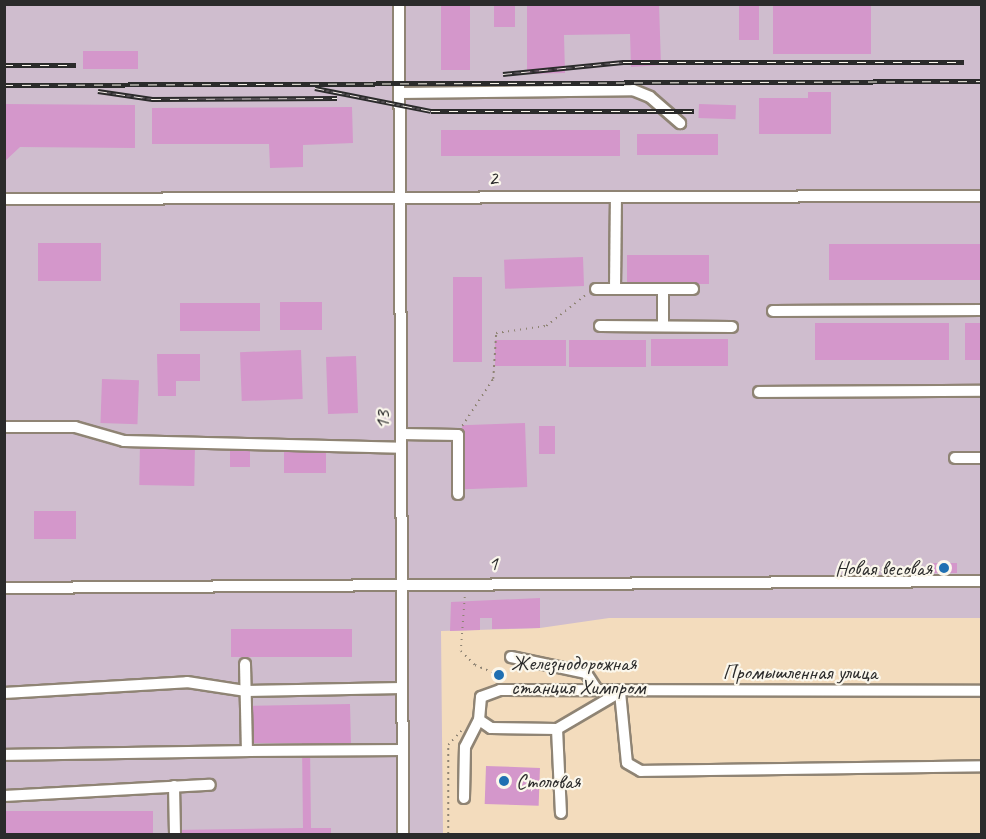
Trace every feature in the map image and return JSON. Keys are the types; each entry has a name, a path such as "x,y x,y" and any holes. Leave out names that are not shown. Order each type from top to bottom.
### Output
{"street":[{"name":"13","path":"399,4 403,834"},
{"path":"399,93 633,90 650,97 680,123"},
{"name":"2","path":"4,199 981,196"},
{"path":"615,197 615,289"},
{"path":"596,289 693,289"},
{"path":"663,289 663,326"},
{"path":"773,311 981,310"},
{"path":"600,326 732,327"},
{"path":"759,392 981,391"},
{"path":"4,427 75,427 124,441 401,448"},
{"path":"401,434 456,434 458,494"},
{"path":"955,458 981,458"},
{"name":"1","path":"4,588 402,583 981,581"},
{"path":"511,657 586,673 597,690"},
{"path":"245,664 247,751"},
{"path":"4,693 188,682 246,691 402,688"},
{"name":"Промышленная улица","path":"479,720 478,706 487,693 597,690 620,692 981,691"},
{"path":"464,798 465,747 479,720 491,728 558,729 620,692 627,763 641,771 981,766"},
{"path":"558,729 561,813"},
{"path":"4,755 403,750"},
{"path":"4,796 77,796 106,788 210,785"},
{"path":"174,786 175,834"}],"path":[{"path":"456,434 491,382 496,333 546,326 570,302 596,289"},
{"path":"465,601 461,651 475,665 499,675"},
{"path":"448,834 448,745 479,720"}],"shaded area":[{"path":"5,5 981,5 981,618 609,618 540,628 441,631 443,834 5,834"}],"building":[{"path":"441,4 470,4 470,70 441,70"},
{"path":"494,4 515,4 515,27 494,27"},
{"path":"527,4 659,4 661,65 631,67 630,34 564,35 565,73 527,74"},
{"path":"739,4 759,4 759,40 739,40"},
{"path":"773,4 871,4 871,54 773,54"},
{"path":"83,51 138,51 138,69 83,69"},
{"path":"808,92 831,92 831,134 759,134 759,98 808,98"},
{"path":"4,104 135,105 135,148 20,147 4,162"},
{"path":"699,104 736,105 735,119 699,118"},
{"path":"352,107 353,143 303,145 303,167 270,168 269,144 152,144 152,108"},
{"path":"441,130 620,130 620,156 441,156"},
{"path":"637,134 718,134 718,155 637,155"},
{"path":"38,243 101,243 101,281 38,281"},
{"path":"829,244 982,244 982,280 829,280"},
{"path":"627,255 709,255 709,284 627,284"},
{"path":"583,257 584,286 505,289 504,260"},
{"path":"453,277 482,277 482,362 453,362"},
{"path":"280,302 322,302 322,330 280,330"},
{"path":"180,303 260,303 260,331 180,331"},
{"path":"815,323 949,323 949,360 815,360"},
{"path":"965,323 982,323 982,360 965,360"},
{"path":"651,339 728,339 728,366 651,366"},
{"path":"495,340 566,340 566,366 495,366"},
{"path":"569,340 646,340 646,367 569,367"},
{"path":"301,350 303,399 242,401 240,352"},
{"path":"157,354 200,354 200,381 176,381 176,396 158,396"},
{"path":"356,356 358,413 328,414 326,357"},
{"path":"102,379 139,380 137,424 100,423"},
{"path":"525,423 527,487 464,489 462,425"},
{"path":"539,426 555,426 555,454 539,454"},
{"path":"140,443 195,444 194,486 139,485"},
{"path":"230,445 250,445 250,467 230,467"},
{"path":"284,445 326,445 326,473 284,473"},
{"path":"34,511 76,511 76,539 34,539"},
{"name":"Новая весовая","path":"931,563 957,563 957,573 931,573"},
{"path":"540,598 540,628 492,629 492,618 480,618 480,630 450,631 451,602"},
{"path":"231,629 352,629 352,657 231,657"},
{"path":"350,704 351,745 310,745 311,828 331,828 331,834 174,834 174,830 303,828 302,743 247,743 246,706"},
{"path":"486,766 540,768 539,806 485,804"},
{"path":"4,811 153,811 153,834 4,834"}],"railway":[{"path":"503,74 623,62 964,62"},
{"path":"4,65 76,65"},
{"path":"4,85 982,81"},
{"path":"315,88 431,111 694,111"},
{"path":"98,91 152,99 337,98"}],"place":[{"name":"Новая весовая","path":"944,568"},
{"name":"Железнодорожная станция Химпром","path":"499,675"},
{"name":"Столовая","path":"504,781"}]}
